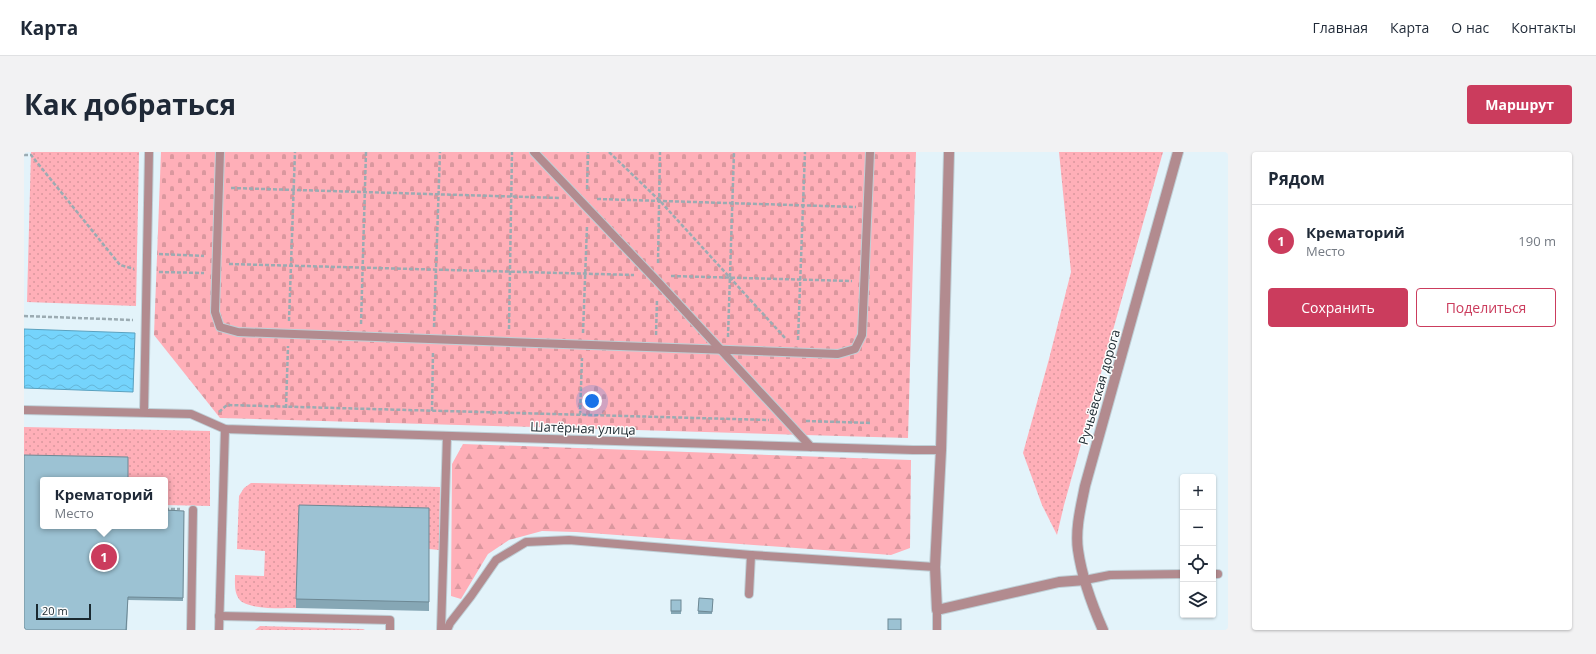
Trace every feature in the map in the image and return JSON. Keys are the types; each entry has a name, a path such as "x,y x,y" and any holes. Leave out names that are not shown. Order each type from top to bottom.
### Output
{"street":[{"path":"949,152 941,450 935,567 937,610 1059,582 1085,580"},
{"name":"Ручьёвская дорога","path":"1103,630 1085,580 1078,549 1079,516 1085,486 1178,152"}],"lane":[{"path":"144,412 149,152"},
{"path":"220,152 215,312 220,327 238,332 838,354 855,349 862,335 870,152"},
{"path":"534,152 584,202 724,350 811,447"},
{"path":"24,410 192,414 225,429 219,630"},
{"name":"Шатёрная улица","path":"225,429 941,450"},
{"path":"441,630 447,436"},
{"path":"191,630 193,510"},
{"path":"447,630 496,560 526,542 569,540 935,567"},
{"path":"749,594 752,554"},
{"path":"1085,580 1110,576 1180,574"},
{"path":"936,630 937,610"},
{"path":"219,616 390,620 390,630"}],"path":[{"path":"286,408 295,152"},
{"path":"361,336 366,152"},
{"path":"432,412 440,152"},
{"path":"508,342 512,152"},
{"path":"580,415 586,274 584,202 588,152"},
{"path":"609,152 660,201 797,352"},
{"path":"655,347 655,277 660,201 660,152"},
{"path":"724,350 730,278 734,152"},
{"path":"797,352 805,152"},
{"path":"24,155 31,155 120,265 146,271 216,273"},
{"path":"219,188 512,197 584,202 660,201 867,208"},
{"path":"146,254 291,266 510,271 655,277 864,281"},
{"path":"24,316 146,320"},
{"path":"207,421 227,405 286,408 872,423"}],"green space":[{"path":"31,152 139,152 136,306 27,302"},
{"path":"161,152 916,152 908,438 220,418 154,335"},
{"path":"1059,152 1163,152 1064,505 1057,535 1042,505 1023,453 1071,272"},
{"path":"24,427 210,431 210,506 168,505 168,477 128,477 128,459 24,458"},
{"path":"463,444 911,460 910,548 891,555 576,532 542,531 509,540 488,554 461,599 451,596 452,464"},
{"path":"251,483 440,487 439,550 429,549 429,517 299,514 296,608 266,608 243,603 236,593 235,575 264,576 265,551 237,549 239,496 244,488"},
{"path":"260,626 363,629 365,630 255,630"}],"water":[{"path":"24,329 135,333 133,392 24,388"}],"building":[{"path":"24,455 128,457 128,477 40,477 40,529 168,529 168,510 184,511 183,598 128,597 126,630 25,630"},
{"path":"299,505 429,508 429,602 296,599"},
{"path":"699,598 713,599 712,612 698,611"},
{"path":"671,600 681,600 681,611 671,611"},
{"path":"888,619 901,619 901,630 888,630"}],"place":[{"name":"Крематорий","path":"104,557"}]}
